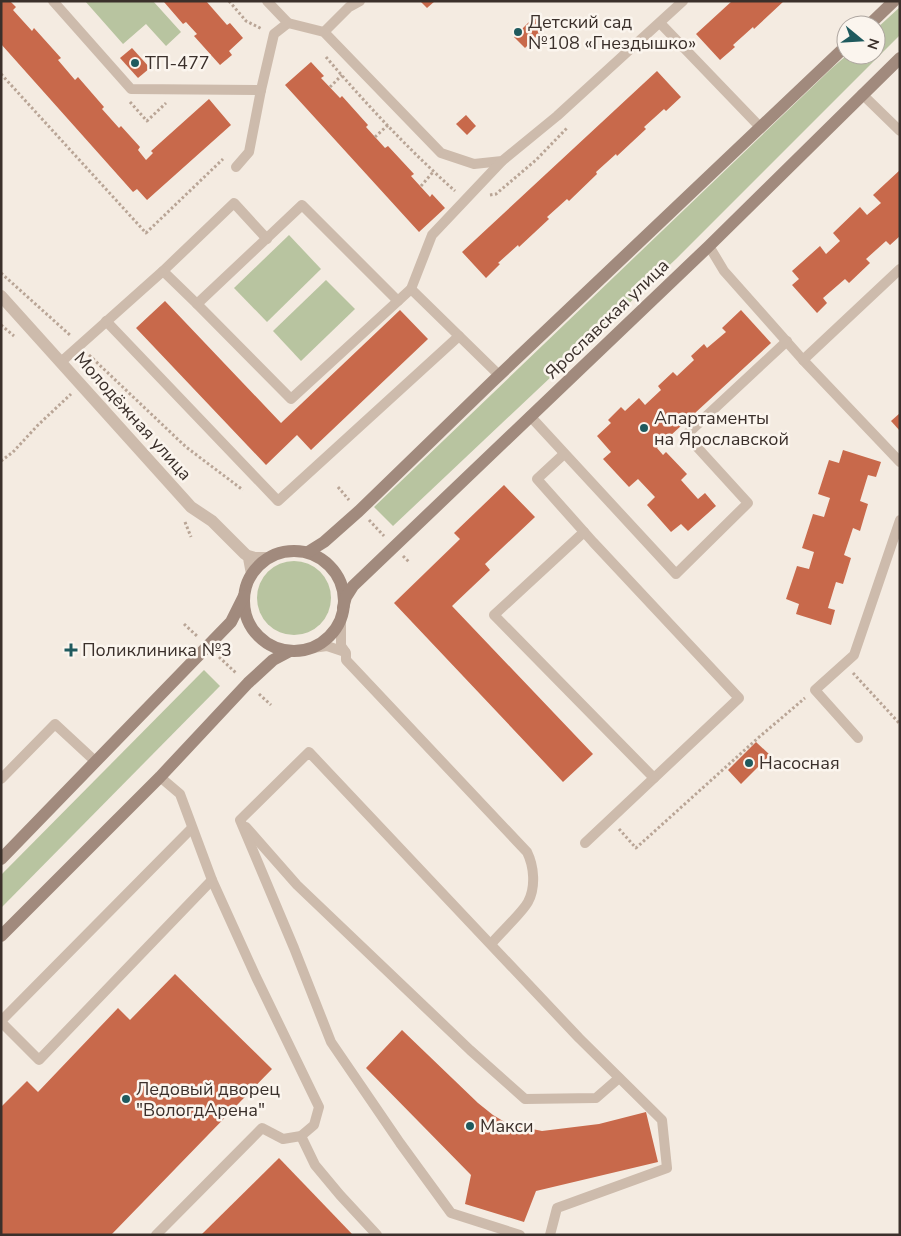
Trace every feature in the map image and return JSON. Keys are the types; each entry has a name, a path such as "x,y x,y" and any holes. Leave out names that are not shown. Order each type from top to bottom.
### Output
{"main road":[{"path":"879,15 894,1"},
{"name":"Ярославская улица","path":"308,552 324,542 359,511 499,375 836,55"},
{"name":"Ярославская улица","path":"342,613 346,597 353,586 709,246 900,58"},
{"path":"300,550 308,552 326,562 339,578 343,592 342,613 329,636 312,648 290,651 279,649 260,638 252,629 247,619 244,608 244,596 247,581 256,567 268,557 284,551 300,550"},
{"path":"1,859 208,647 231,622 244,596"},
{"path":"1,936 160,776 248,683 273,660 290,651"}],"street":[{"name":"Молодёжная улица","path":"1,296 190,507 212,521 245,554"}],"lane":[{"path":"53,1 131,89 261,90"},
{"path":"267,1 288,23 324,32 441,153 474,164 502,162"},
{"path":"324,32 349,7 360,1"},
{"path":"163,271 291,399 411,289 432,235 502,162 557,116 684,1"},
{"path":"236,167 250,152 261,90 274,34 288,23"},
{"path":"660,23 760,127"},
{"path":"862,94 900,131"},
{"path":"61,362 163,271 234,203 267,238"},
{"path":"197,304 302,205 398,301"},
{"path":"709,246 720,266 803,360 900,462"},
{"path":"803,360 900,269"},
{"path":"411,289 499,375"},
{"path":"106,321 278,501 459,336"},
{"path":"530,416 676,574 748,503 686,435 787,341"},
{"path":"564,454 537,479 739,698 585,843"},
{"path":"858,738 815,690 854,655 900,520"},
{"path":"584,532 494,615 654,778"},
{"path":"245,554 268,557"},
{"path":"245,554 248,558 251,574"},
{"path":"342,613 341,646 346,653 346,660 527,852 532,861 532,889 528,902 491,944"},
{"path":"312,648 326,646 346,653"},
{"path":"1,780 55,724 96,762"},
{"path":"240,820 309,752 579,1038 662,1120 667,1168 557,1208 550,1235"},
{"path":"156,1235 262,1128 283,1139 301,1136 314,1125 319,1107 256,977 212,880 180,794 160,776"},
{"path":"240,820 297,885 470,1050 526,1099 596,1098 619,1078"},
{"path":"240,820 331,1042 336,1050 451,1213 520,1235"},
{"path":"192,828 1,1022 38,1060 212,880"},
{"path":"301,1136 315,1165 377,1235"}],"path":[{"path":"228,1 246,22 274,34"},
{"path":"323,54 433,172 457,193 474,198 496,194 536,160 573,122"},
{"path":"1,74 146,233 225,157"},
{"path":"330,87 342,75"},
{"path":"376,137 388,125"},
{"path":"421,186 433,172"},
{"path":"1,273 80,344 98,365 186,447 243,490"},
{"path":"1,461 13,452 72,393"},
{"path":"338,487 409,562"},
{"path":"184,624 271,705"},
{"path":"844,663 900,724"},
{"path":"610,819 636,848 758,738 815,690"}],"green space":[{"path":"85,1 153,1 181,32 166,46 146,24 123,44"},
{"path":"900,7 900,35 886,49 886,20"},
{"path":"836,65 870,65 676,259 393,526 374,507"},
{"path":"289,235 321,269 267,322 234,288"},
{"path":"326,280 355,309 301,361 273,331"},
{"path":"287,561 301,561 315,567 325,577 331,591 329,612 315,629 301,635 287,635 273,629 263,619 257,605 257,591 263,577 273,567"},
{"path":"204,670 220,686 1,908 1,875"}],"building":[{"path":"1,1 10,1 16,7 13,10 32,31 34,28 61,58 58,60 75,80 78,77 104,107 102,109 140,147 138,150 146,160 153,153 151,151 209,99 231,125 147,200 137,189 133,192 1,44"},
{"path":"165,1 206,1 227,25 230,23 243,38 229,51 232,55 220,65 194,36 197,34 186,22 183,24"},
{"path":"420,1 435,1 427,8"},
{"path":"732,1 784,1 754,29 753,27 733,45 735,47 720,60 696,34"},
{"path":"537,14 548,25 525,48 514,37"},
{"name":"ТП-477","path":"132,48 150,68 138,78 120,58"},
{"path":"311,62 324,76 321,78 340,98 342,96 368,125 366,127 385,148 388,146 414,174 411,176 430,197 432,194 445,208 419,232 285,85"},
{"path":"657,71 681,97 644,127 646,129 617,156 616,154 596,172 597,174 569,201 567,199 547,217 549,219 519,247 518,245 498,263 500,264 486,278 462,252"},
{"path":"466,115 476,126 467,135 456,124"},
{"path":"900,170 900,236 890,245 886,241 866,259 870,263 849,283 845,279 823,298 827,303 817,313 792,285 799,279 792,271 820,246 826,254 840,241 833,233 860,207 867,215 881,203 873,195"},
{"path":"165,301 281,423 400,310 428,339 311,450 297,435 266,465 136,328"},
{"path":"741,310 771,343 657,448 663,455 666,452 687,474 681,480 698,499 705,493 716,506 688,531 681,524 671,532 647,505 655,497 638,479 629,487 603,459 611,452 597,436 611,423 608,420 621,407 625,411 639,398 645,405 661,390 658,386 673,372 677,376 694,360 691,356 704,344 707,348 726,332 722,328"},
{"path":"900,413 900,431 891,421"},
{"path":"843,450 881,462 876,477 868,475 860,501 868,504 860,531 853,528 844,555 851,558 843,584 836,582 828,608 835,610 831,625 796,614 799,604 786,599 797,566 809,569 814,552 802,548 813,514 824,517 830,498 818,494 829,460 839,463"},
{"path":"504,485 535,517 485,564 490,570 452,606 593,754 563,782 394,603 460,539 454,533"},
{"name":"Насосная","path":"756,742 770,755 741,784 728,770"},
{"name":"Ледовый дворец \"ВологдАрена\"","path":"175,974 272,1069 111,1235 1,1235 1,1107 27,1081 38,1092 118,1008 130,1020"},
{"name":"Макси","path":"402,1030 478,1103 508,1124 542,1131 599,1124 646,1112 658,1162 536,1191 524,1222 465,1204 471,1175 366,1068"},
{"path":"279,1158 353,1235 201,1235"}],"place":[{"name":"Детский сад №108 «Гнездышко»","path":"518,32"},
{"name":"ТП-477","path":"135,63"},
{"name":"Апартаменты на Ярославской","path":"644,428"},
{"name":"Поликлиника №3","path":"71,650"},
{"name":"Насосная","path":"749,763"},
{"name":"Ледовый дворец \"ВологдАрена\"","path":"126,1099"},
{"name":"Макси","path":"470,1126"}]}
